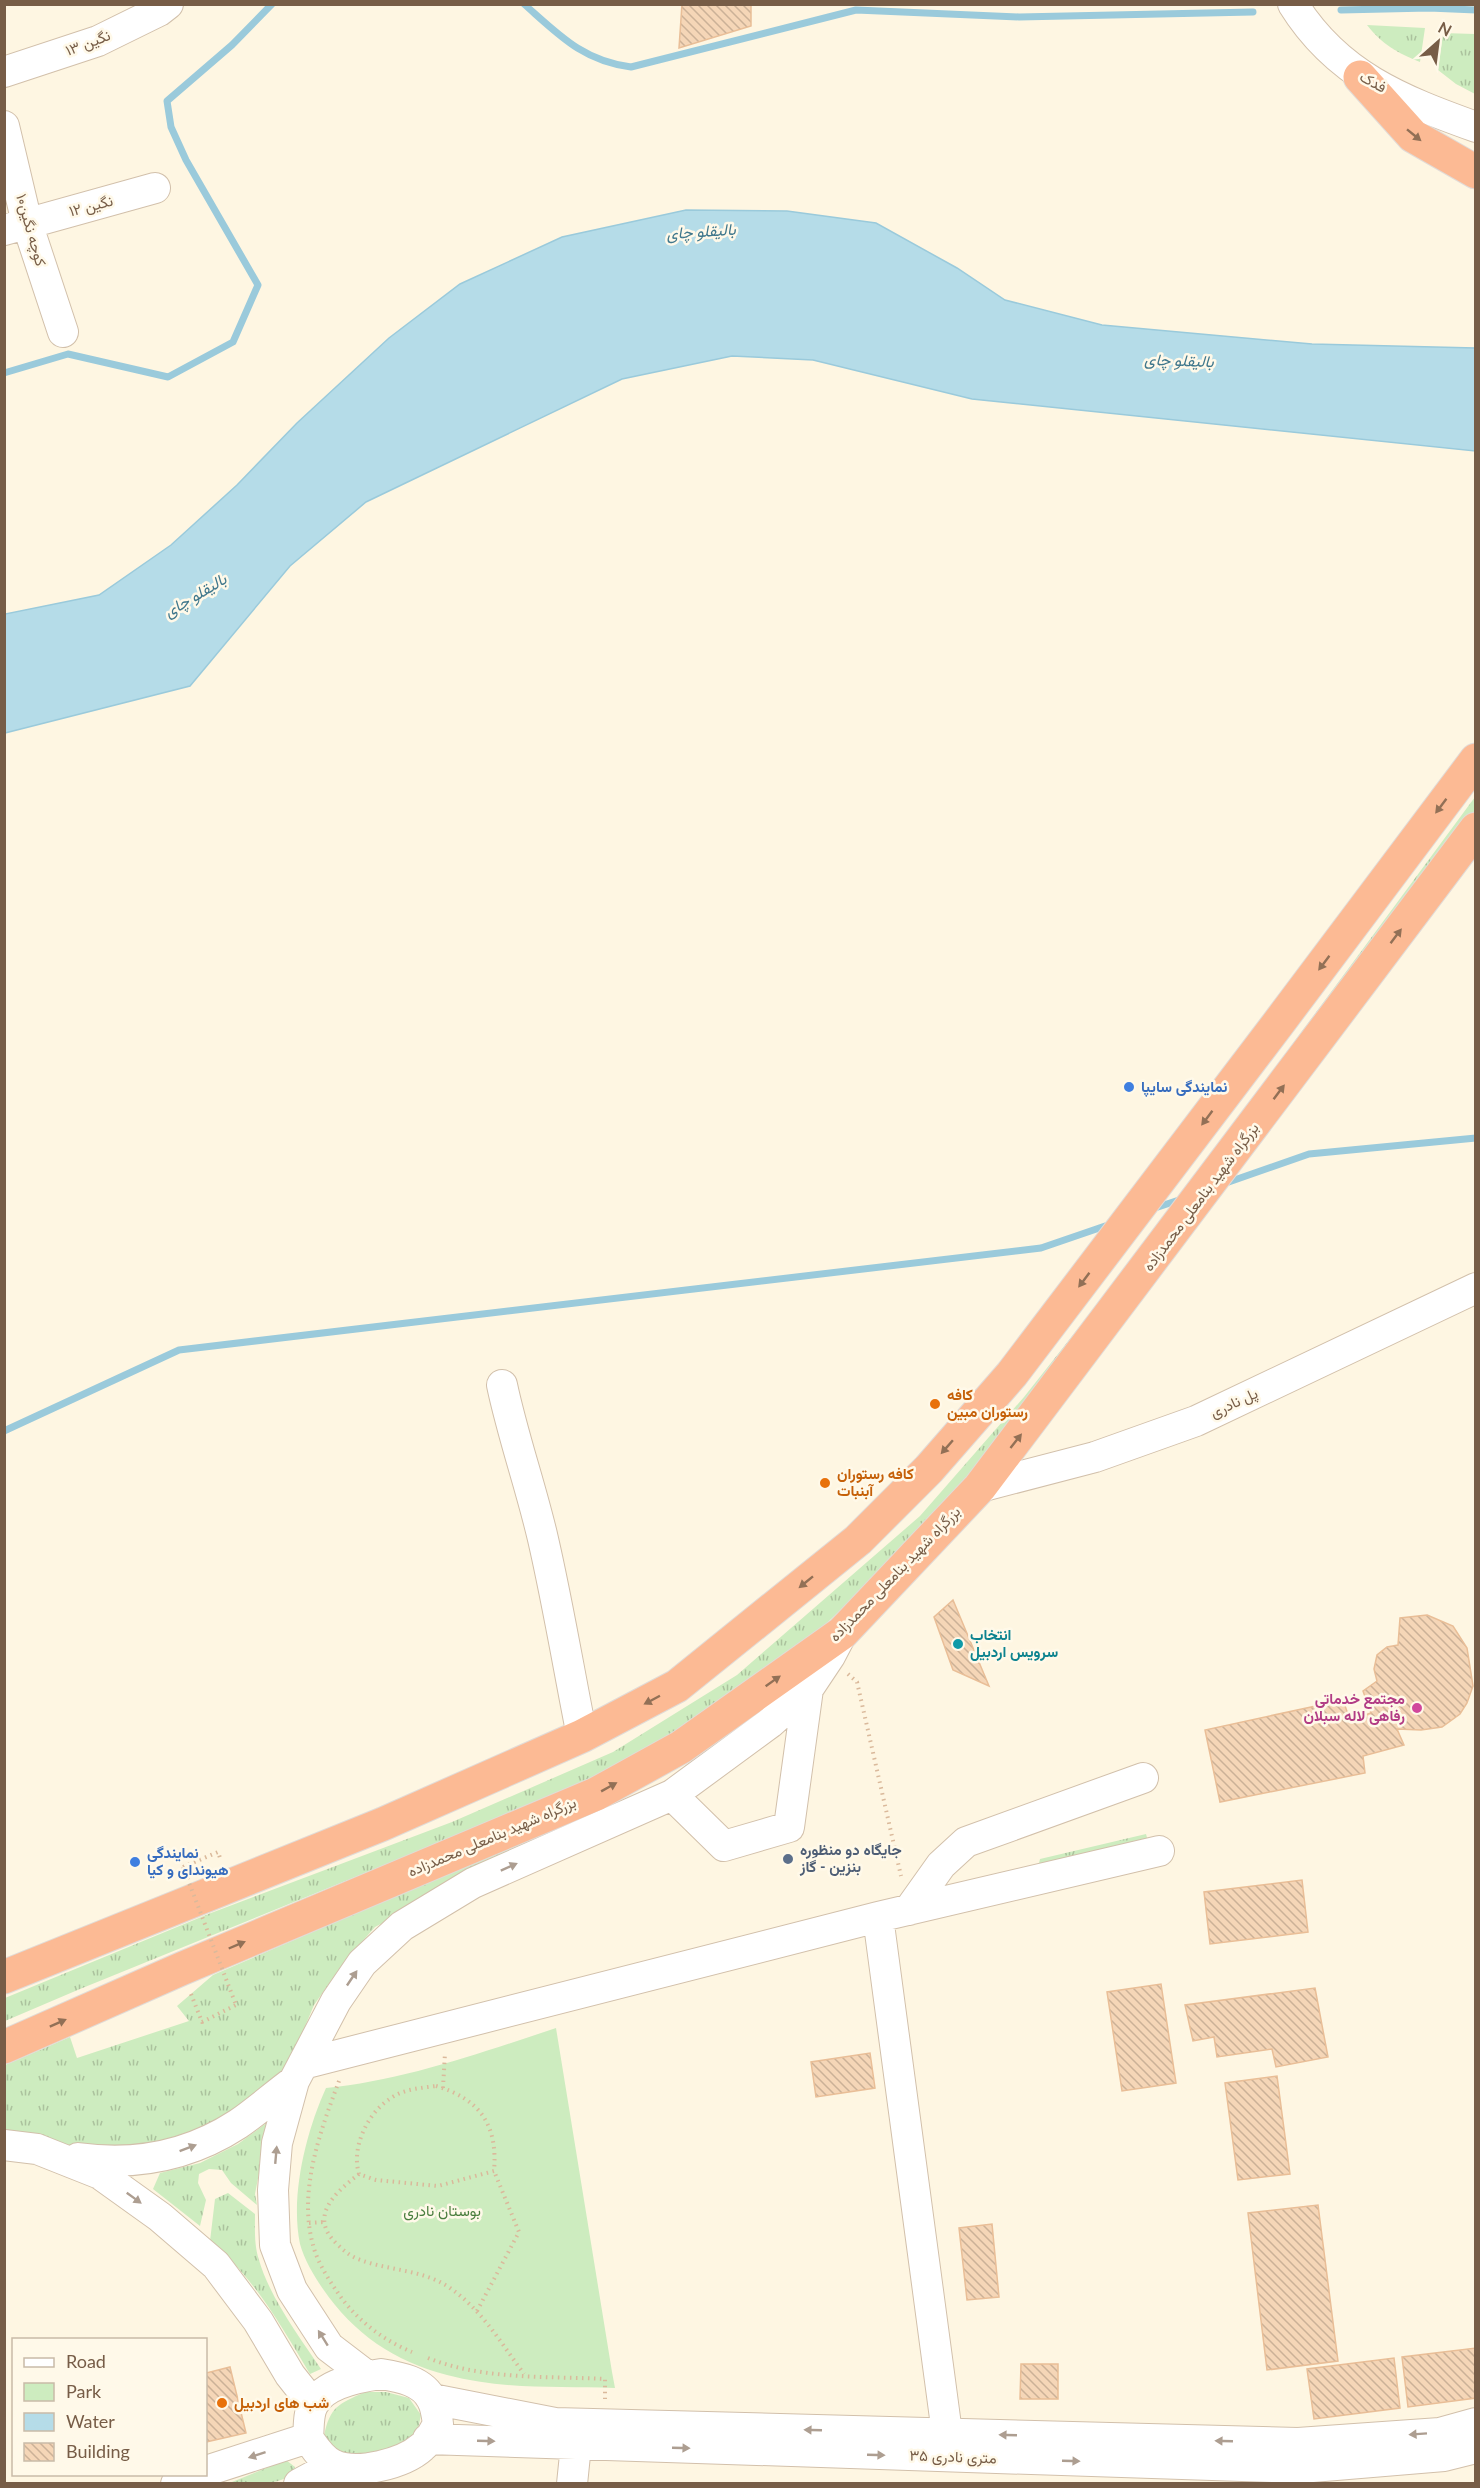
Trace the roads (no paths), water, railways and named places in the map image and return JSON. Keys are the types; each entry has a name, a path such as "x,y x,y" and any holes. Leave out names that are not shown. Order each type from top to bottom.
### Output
{"highway":[{"path":"1360,77 1413,136 1476,172"},
{"path":"4,1977 383,1824 582,1736 677,1686 858,1540 929,1469 1012,1374 1476,759"},
{"name":"بزرگراه شهید بنامعلی محمدزاده","path":"4,2047 224,1951 596,1794 681,1747 836,1645 980,1487 1193,1208 1476,829"}],"street":[{"name":"نگین ۱۳","path":"4,72 98,41 159,11 168,4"},
{"name":"فدک","path":"1293,4 1307,27 1331,53 1360,77 1419,107 1476,128"},
{"name":"کوچه نگین۱۰","path":"4,126 16,227 63,332"},
{"name":"نگین ۱۲","path":"16,227 155,188"},
{"name":"پل نادری","path":"980,1487 1095,1457 1196,1421 1476,1288"},
{"path":"502,1385 512,1431 530,1487 543,1540 582,1736"},
{"path":"367,2376 328,2347 292,2290 274,2245 273,2190 277,2143 298,2073 336,2001 362,1963 402,1926 473,1883 672,1795 770,1723 808,1689 836,1645"},
{"path":"672,1795 724,1846 789,1827 808,1689"},
{"path":"909,1910 941,1865 966,1842 1143,1778"},
{"path":"48,2154 94,2160 140,2161 188,2149 237,2125 298,2073 350,2052 878,1917 1159,1851"},
{"path":"878,1917 946,2433"},
{"path":"4,2145 37,2150 100,2174 160,2217 216,2265 258,2321 290,2375 313,2404"},
{"path":"381,2374 401,2377 415,2382 432,2399 438,2424 423,2447 399,2460 365,2470 334,2465 319,2454 308,2438 313,2404 327,2392 349,2379 381,2374"},
{"name":"۳۵ متری نادری","path":"432,2399 555,2423 1298,2443 1440,2433 1476,2423"},
{"path":"207,2471 308,2438"},
{"name":"۳۵ متری نادری","path":"428,2439 1194,2474 1444,2456 1476,2448"},
{"path":"572,2484 576,2445"},
{"path":"299,2484 334,2465"}],"water":[{"name":"بالیقلو چای","path":"686,210 787,211 876,223 957,268 1005,300 1102,325 1312,344 1475,348 1475,451 972,399 813,360 732,356 622,379 366,502 290,566 190,686 5,733 5,614 99,595 171,545 237,485 297,423 389,338 460,284 562,237"}],"waterway":[{"path":"4,373 68,354 168,377 233,342 258,285 186,160 171,127 167,101 232,45 272,4"},
{"path":"524,4 585,53 614,64 631,67 856,10 1019,17 1253,12"},
{"path":"1341,10 1429,8 1476,10"},
{"path":"1223,1184 1309,1154 1476,1138"},
{"path":"1152,1209 1182,1199"},
{"path":"4,1431 179,1350 1041,1248 1111,1224"}],"place":[{"name":"نمایندگی سایپا","path":"1129,1087"},
{"name":"کافه رستوران مبین","path":"935,1404"},
{"name":"کافه رستوران آبنبات","path":"825,1483"},
{"name":"انتخاب سرویس اردبیل","path":"958,1644"},
{"name":"مجتمع خدماتی رفاهی لاله سبلان","path":"1417,1708"},
{"name":"جایگاه دو منظوره بنزین - گاز","path":"788,1859"},
{"name":"نمایندگی هیوندای و کیا","path":"135,1862"},
{"name":"شب های اردبیل","path":"222,2403"}],"park label":[{"name":"بوستان نادری","path":"442,2211"}]}
